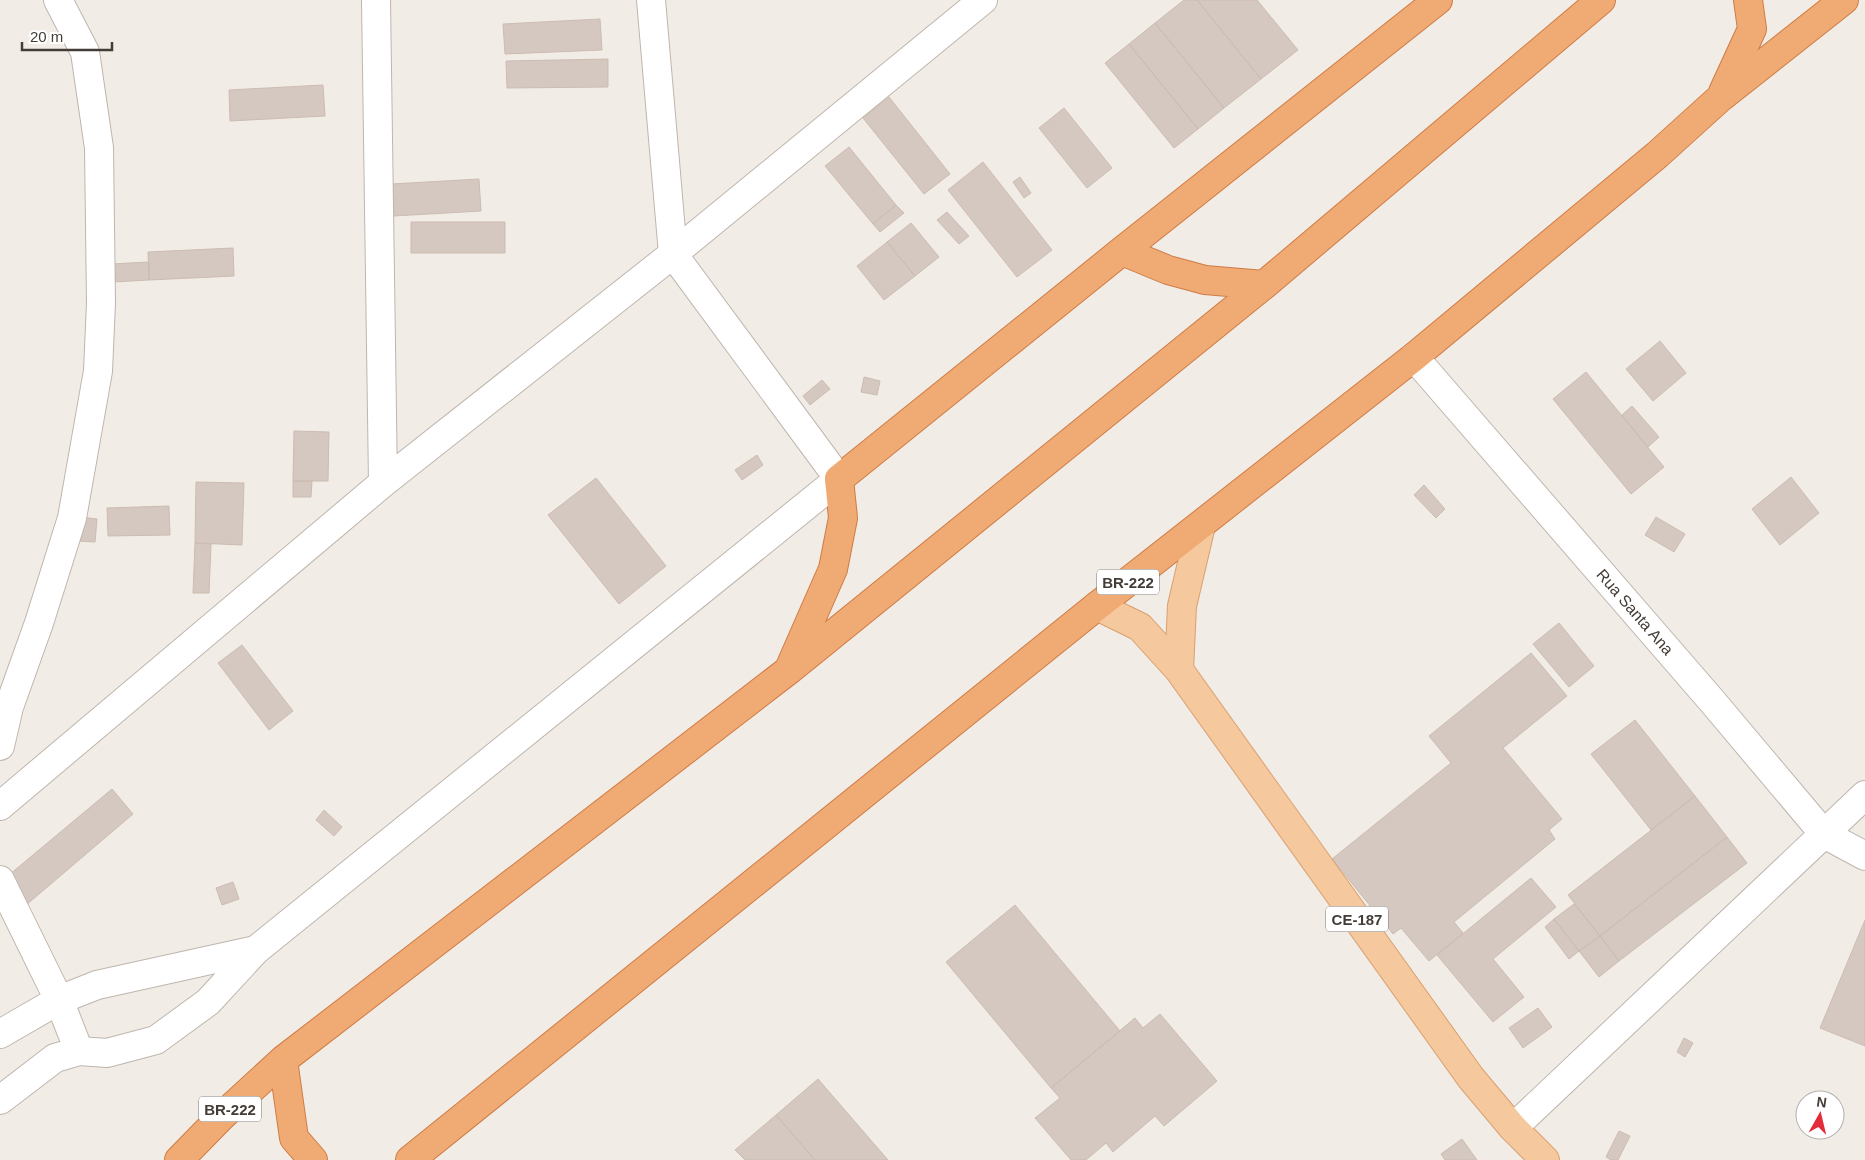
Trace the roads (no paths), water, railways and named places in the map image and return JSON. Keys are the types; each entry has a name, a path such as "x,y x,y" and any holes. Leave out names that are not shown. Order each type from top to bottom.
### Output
{"highway":[{"path":"789,670 833,568 843,518 839,479 1438,0"},
{"name":"BR-222","path":"179,1160 221,1117 283,1060 789,670 1264,285 1601,0"},
{"path":"1720,98 1752,29 1748,0"},
{"name":"BR-222","path":"410,1160 1097,606 1414,357 1656,155 1720,98 1844,0"},
{"path":"1122,251 1168,270 1205,280 1264,285"},
{"path":"283,1060 294,1138 313,1160"}],"main road":[{"path":"1179,670 1182,606 1201,525"},
{"name":"CE-187","path":"1097,606 1140,627 1179,670 1471,1078 1513,1128 1545,1160"}],"street":[{"path":"0,746 9,707 39,623 72,518 98,371 101,303 99,148 85,52 58,0"},
{"path":"376,0 383,483"},
{"path":"0,1100 55,1058 80,1051 107,1053 156,1040 208,1002 256,950 839,479 673,254 652,0"},
{"path":"0,806 383,483 673,254 983,0"},
{"name":"Rua Santa Ana","path":"1414,357 1712,701 1824,834 1865,856"},
{"path":"1513,1128 1865,795"},
{"path":"0,880 60,1000 80,1051"},
{"path":"0,1034 60,1000 97,985 256,950"}]}
